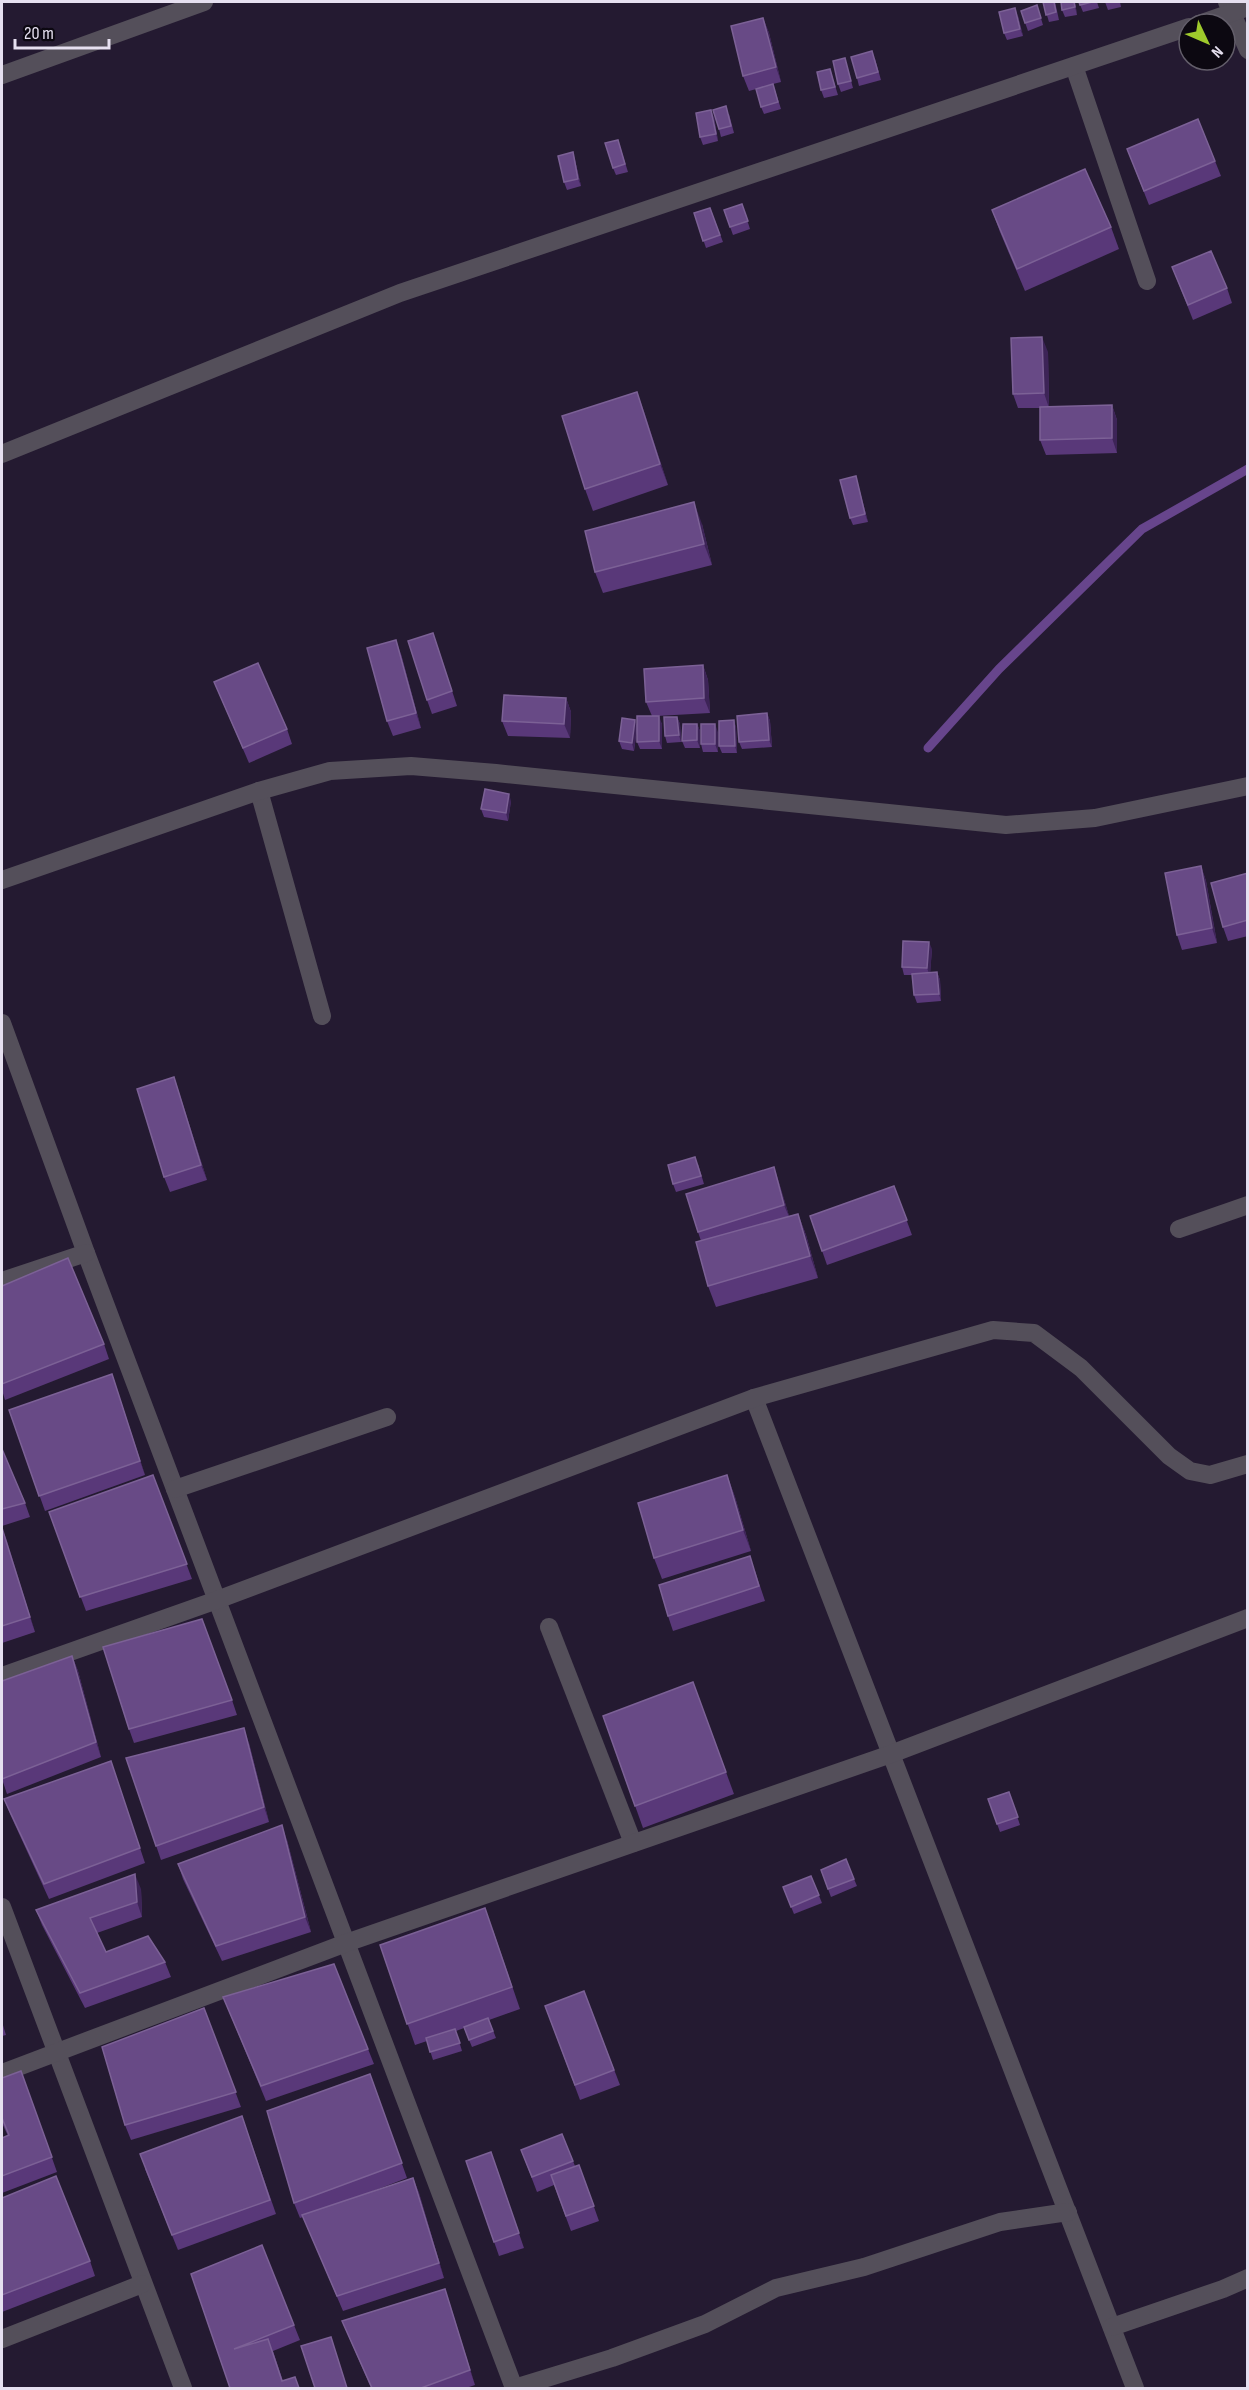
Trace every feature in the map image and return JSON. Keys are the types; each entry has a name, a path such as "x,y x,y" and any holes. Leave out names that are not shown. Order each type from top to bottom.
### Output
{"street":[{"path":"2,75 204,2"},
{"path":"1235,7 1248,50"},
{"path":"2,454 400,293 1177,31"},
{"path":"1074,66 1147,281"},
{"path":"2,879 259,791 330,771 411,766 1006,825 1095,818 1248,786"},
{"path":"259,791 322,1016"},
{"path":"2,1023 86,1253 514,2388 612,2358 705,2324 776,2288 864,2267 1000,2222 1068,2212"},
{"path":"1179,1229 1248,1205"},
{"path":"2,1281 86,1253"},
{"path":"2,1676 217,1600 754,1398 993,1330 1034,1333 1081,1368 1169,1456 1190,1471 1210,1475 1248,1464"},
{"path":"754,1398 1135,2388"},
{"path":"175,1489 387,1416"},
{"path":"2,2073 346,1943 891,1754 1248,1618"},
{"path":"549,1627 633,1844"},
{"path":"2,1907 183,2388"},
{"path":"1112,2327 1223,2289 1248,2278"},
{"path":"2,2339 142,2284"}],"building":[{"path":"1043,2 1054,2 1056,12 1046,15"},
{"path":"1061,2 1074,2 1075,7 1062,10"},
{"path":"1037,5 1041,18 1025,23 1021,11"},
{"path":"1015,8 1020,29 1004,33 999,12"},
{"path":"763,18 776,67 743,76 731,26"},
{"path":"872,51 878,72 857,78 851,57"},
{"path":"845,58 851,81 838,84 833,61"},
{"path":"830,69 835,87 821,90 817,72"},
{"path":"773,84 778,102 761,107 756,89"},
{"path":"726,106 731,126 719,129 713,110"},
{"path":"711,110 716,134 700,137 696,113"},
{"path":"1198,119 1215,161 1144,191 1127,149"},
{"path":"618,140 625,164 613,168 605,143"},
{"path":"573,152 578,179 564,182 558,156"},
{"path":"1085,169 1111,227 1017,269 992,210"},
{"path":"742,204 748,221 730,227 724,210"},
{"path":"710,208 720,235 703,241 694,213"},
{"path":"1211,251 1227,288 1188,305 1172,267"},
{"path":"1042,337 1044,393 1013,394 1011,338"},
{"path":"637,392 660,464 585,489 562,416"},
{"path":"1112,405 1112,438 1040,440 1040,407"},
{"path":"856,476 865,514 850,518 840,480"},
{"path":"694,502 704,544 595,572 585,531"},
{"path":"433,633 452,691 427,700 408,641"},
{"path":"396,640 416,713 387,721 367,648"},
{"path":"258,663 287,729 243,748 214,682"},
{"path":"703,665 704,698 646,702 644,669"},
{"path":"504,695 566,698 564,724 502,721"},
{"path":"767,713 769,740 739,742 737,716"},
{"path":"637,716 659,716 659,741 637,742"},
{"path":"664,717 677,717 679,735 665,736"},
{"path":"622,718 635,720 632,743 619,741"},
{"path":"734,720 735,746 719,746 719,721"},
{"path":"683,724 697,724 697,740 682,741"},
{"path":"701,724 715,724 715,744 701,744"},
{"path":"485,789 509,794 506,813 481,809"},
{"path":"1201,866 1212,928 1177,935 1165,873"},
{"path":"1248,873 1248,920 1223,927 1211,883"},
{"path":"903,941 929,942 927,968 902,967"},
{"path":"937,972 939,994 914,995 912,974"},
{"path":"174,1077 201,1165 164,1177 137,1089"},
{"path":"695,1157 701,1176 673,1184 668,1165"},
{"path":"774,1167 784,1205 698,1232 686,1194"},
{"path":"894,1186 907,1220 822,1251 810,1216"},
{"path":"798,1214 810,1256 708,1286 696,1242"},
{"path":"68,1258 104,1344 2,1384 2,1286"},
{"path":"112,1374 140,1461 39,1496 9,1410"},
{"path":"2,1449 25,1503 2,1509"},
{"path":"153,1475 187,1564 80,1597 49,1512"},
{"path":"727,1475 743,1530 654,1558 638,1503"},
{"path":"2,1528 30,1617 2,1626"},
{"path":"750,1556 759,1586 668,1616 659,1585"},
{"path":"202,1619 232,1700 129,1729 103,1647"},
{"path":"72,1656 96,1742 2,1779 2,1681"},
{"path":"693,1682 726,1772 635,1806 603,1716"},
{"path":"244,1728 264,1807 156,1846 126,1758"},
{"path":"111,1761 140,1848 44,1884 4,1799"},
{"path":"1009,1792 1018,1817 997,1824 988,1799"},
{"path":"282,1825 305,1917 216,1946 178,1864"},
{"path":"846,1859 854,1879 828,1889 821,1870"},
{"path":"135,1874 137,1902 90,1918 106,1952 148,1936 165,1962 80,1993 36,1910"},
{"path":"811,1876 819,1895 791,1907 783,1887"},
{"path":"485,1908 512,1987 407,2024 380,1945"},
{"path":"334,1964 368,2049 261,2086 223,1997"},
{"path":"584,1991 614,2070 575,2085 545,2006"},
{"path":"204,2008 236,2092 125,2125 102,2047"},
{"path":"488,2018 493,2031 469,2040 464,2027"},
{"path":"455,2029 460,2043 430,2052 426,2038"},
{"path":"21,2071 52,2157 2,2176 2,2138 9,2135 2,2118 2,2078"},
{"path":"370,2074 402,2163 294,2203 267,2111"},
{"path":"242,2116 270,2200 172,2235 140,2154"},
{"path":"562,2134 573,2161 532,2177 521,2150"},
{"path":"491,2152 519,2233 494,2242 466,2161"},
{"path":"579,2165 594,2206 566,2216 551,2175"},
{"path":"56,2176 90,2261 2,2295 2,2198"},
{"path":"413,2178 439,2263 337,2296 302,2215"},
{"path":"262,2245 294,2325 234,2349 268,2339 282,2381 295,2377 299,2388 230,2388 191,2274"},
{"path":"445,2289 470,2370 421,2388 372,2388 342,2321"},
{"path":"331,2337 347,2388 315,2388 301,2346"}],"waterway":[{"path":"928,748 999,669 1142,529 1248,469"}]}
